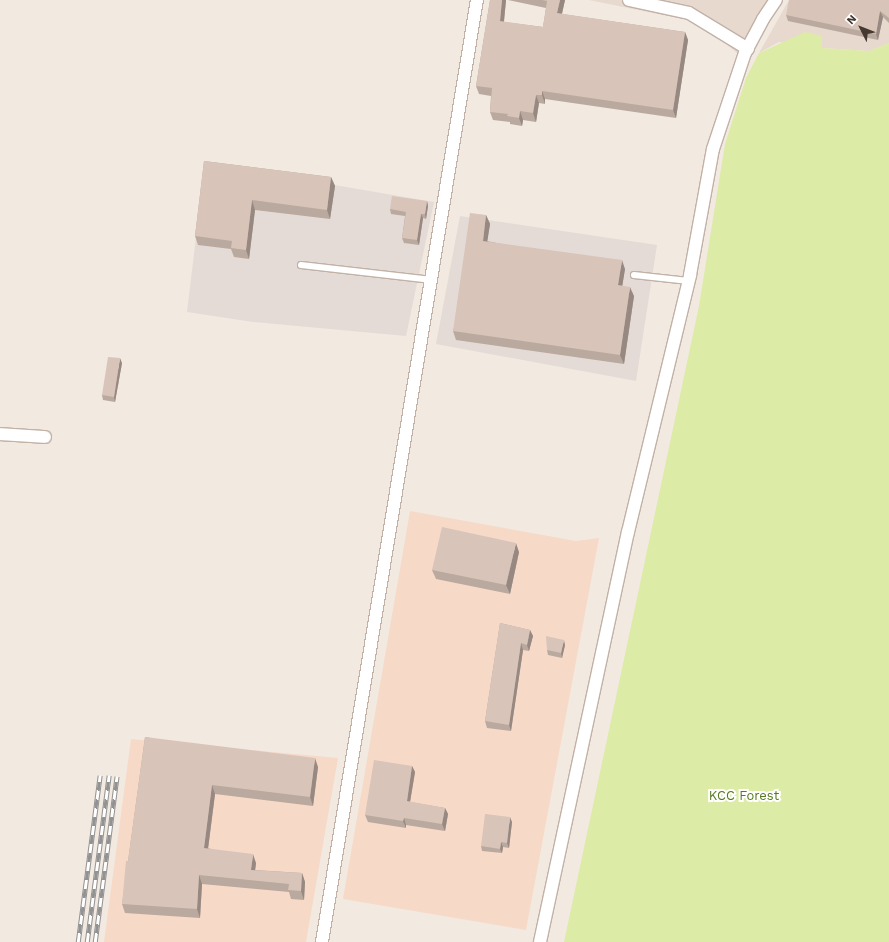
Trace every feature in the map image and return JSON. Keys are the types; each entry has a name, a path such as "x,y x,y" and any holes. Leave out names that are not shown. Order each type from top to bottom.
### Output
{"street":[{"path":"322,942 477,0"},
{"path":"629,0 689,13 748,48"},
{"path":"540,942 628,532 689,281 713,149 748,48 762,19 776,0"},
{"path":"0,434 45,438"}],"lane":[{"path":"301,265 432,280"},
{"path":"634,275 689,281"}],"shaded area":[{"path":"589,0 771,0 738,54 702,23"},
{"path":"789,0 889,0 889,43 869,51 822,48 779,42 759,53"},
{"path":"205,163 434,202 406,336 253,322 187,312"},
{"path":"460,216 657,245 636,381 436,344"},
{"path":"410,511 576,541 599,538 526,930 343,899"},
{"path":"131,739 338,758 306,942 104,942"}],"green space":[{"name":"KCC Forest","path":"805,32 822,36 822,48 869,51 889,43 889,942 564,942 699,306 725,144 746,78 759,53"}],"building":[{"path":"490,0 502,0 500,21 543,27 547,1 542,0 560,0 557,13 685,32 673,110 542,91 542,95 536,95 533,113 520,111 519,118 507,116 508,114 490,112 492,88 476,86"},
{"path":"789,0 889,0 889,18 880,11 876,34 786,15"},
{"path":"204,161 331,177 327,210 252,200 246,250 231,248 232,241 195,236"},
{"path":"392,196 427,201 425,214 421,214 417,240 402,238 406,212 390,209"},
{"path":"470,213 486,215 483,241 622,260 618,285 630,287 620,355 453,331"},
{"path":"108,357 120,358 114,397 102,395"},
{"path":"442,527 516,543 506,585 432,570"},
{"path":"500,623 530,630 527,645 521,643 509,725 485,721"},
{"path":"546,636 564,640 561,653 547,650"},
{"path":"145,737 315,758 310,797 212,785 204,848 253,854 251,870 302,873 301,891 288,890 289,884 199,875 197,909 122,904 126,861 128,861"},
{"path":"374,760 412,766 407,801 445,808 442,824 404,818 403,821 365,815"},
{"path":"485,814 510,817 507,843 501,842 500,849 481,846"}],"railway":[{"path":"78,942 100,775"},
{"path":"87,942 109,775"},
{"path":"95,942 117,776"}]}
